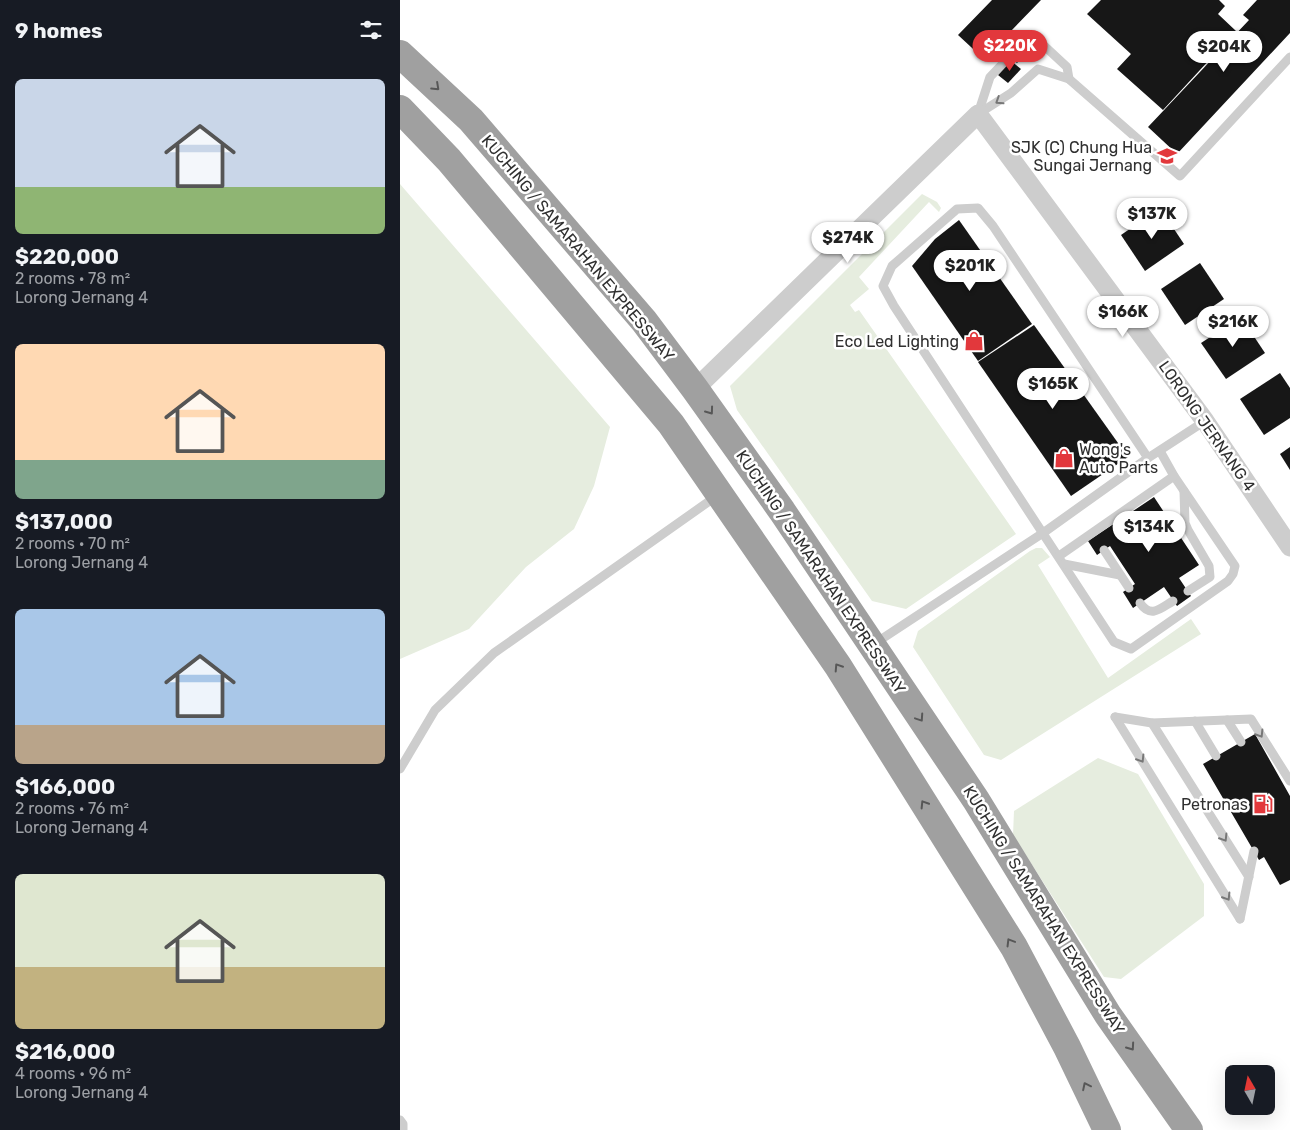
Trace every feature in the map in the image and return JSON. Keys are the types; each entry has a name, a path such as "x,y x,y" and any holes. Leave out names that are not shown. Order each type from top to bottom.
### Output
{"highway":[{"name":"KUCHING / SAMARAHAN EXPRESSWAY","path":"400,54 471,120 644,321 695,390 782,511 976,800 1108,1015 1189,1130"},
{"path":"400,109 449,160 671,424 838,666 1014,948 1067,1046 1107,1130"}],"street":[{"path":"695,390 978,114"},
{"name":"LORONG JERNANG 4","path":"978,114 1205,421 1290,547"}],"lane":[{"path":"1022,43 1039,41 1067,67 1069,79"},
{"path":"978,114 990,77 1010,56"},
{"path":"978,114 1011,93 1038,69 1069,79 1180,176 1290,57"},
{"path":"1148,458 993,226 978,208 957,209 892,266 883,286 894,306 1114,642 1131,649 1228,581 1233,574 1234,566 1174,476 1160,451"},
{"path":"871,646 1043,533 1148,458 1205,421"},
{"path":"1059,556 1093,535 1174,476"},
{"path":"1184,490 1185,523 1209,566 1210,577 1188,591"},
{"path":"400,769 435,710 494,653 719,494"},
{"path":"1104,550 1129,588"},
{"path":"1064,564 1120,575"},
{"path":"1140,604 1149,612 1157,610 1173,601"},
{"path":"1254,851 1240,919 1115,717 1152,723 1251,719 1290,780"},
{"path":"1227,720 1241,742"},
{"path":"1195,721 1216,756"},
{"path":"1152,723 1249,877"},
{"path":"400,1120 403,1124 403,1130"}],"shaded area":[{"path":"400,184 610,427 594,486 574,529 526,567 469,629 400,659"},
{"path":"922,194 937,202 941,208 939,212 929,202 859,277 869,289 850,305 855,312 859,310 1016,534 906,609 872,601 737,410 730,386"},
{"path":"1036,548 1042,548 1050,557 1038,565 1108,678 1191,619 1201,634 1001,760 984,755 913,647 918,631"},
{"path":"1098,758 1138,774 1204,884 1204,916 1121,979 1104,977 1013,835 1014,811"}],"building":[{"path":"992,0 1041,0 1010,32 1029,50 1017,63 998,45 984,59 958,35"},
{"path":"1101,0 1219,0 1225,6 1218,14 1236,31 1163,110 1117,69 1131,54 1087,14"},
{"path":"1257,0 1290,0 1290,33 1177,154 1148,127 1249,20 1243,15"},
{"path":"1011,61 1021,69 1008,83 998,75"},
{"path":"1160,208 1184,244 1145,271 1121,235"},
{"path":"959,220 1032,324 978,361 912,266 935,239"},
{"path":"1200,263 1224,299 1185,325 1161,289"},
{"path":"1241,317 1265,353 1226,379 1201,343"},
{"path":"1034,325 1128,457 1071,496 978,362"},
{"path":"1280,373 1290,388 1290,418 1264,435 1240,399"},
{"path":"1290,447 1290,470 1280,454"},
{"path":"1154,497 1199,565 1179,578 1191,596 1177,606 1164,587 1133,608 1123,592 1135,584 1110,546 1097,555 1088,541"},
{"path":"1255,734 1290,796 1290,880 1280,885 1264,857 1259,860 1203,764"}],"place":[{"name":"SJK (C) Chung Hua Sungai Jernang","path":"1167,156"},
{"name":"Eco Led Lighting","path":"974,341"},
{"name":"Wong's Auto Parts","path":"1064,458"},
{"name":"Petronas","path":"1263,804"}]}
